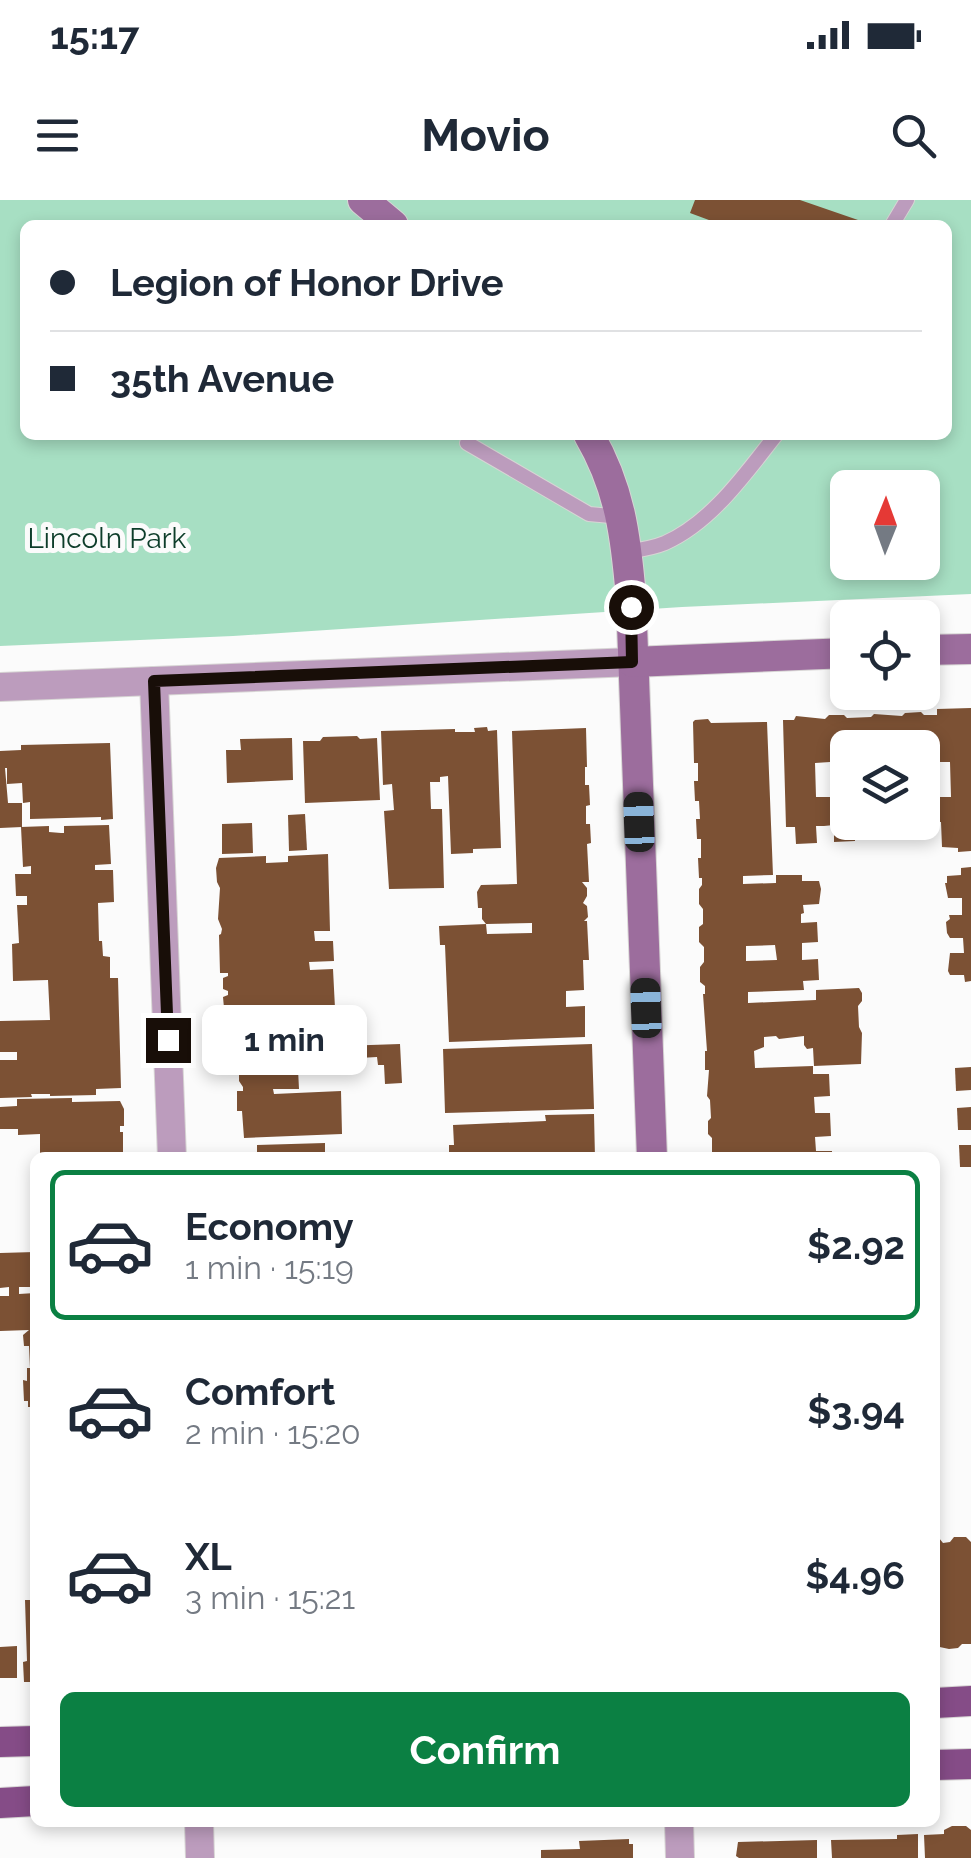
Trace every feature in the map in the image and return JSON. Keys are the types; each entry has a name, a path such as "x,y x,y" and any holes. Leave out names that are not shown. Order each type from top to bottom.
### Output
{"main road":[{"path":"940,1703 971,1701"},
{"path":"0,1742 30,1741"},
{"path":"940,1765 971,1764"},
{"path":"0,1803 30,1802"}],"street":[{"path":"363,200 387,220"},
{"path":"592,440 614,484 627,552 652,1152"},
{"path":"940,649 971,648"},
{"path":"0,687 830,655"},
{"path":"154,681 172,1152"},
{"path":"199,1827 200,1858"},
{"path":"678,1827 680,1858"}],"lane":[{"path":"627,552 661,545 697,523 714,509 772,440"},
{"path":"467,443 589,514 622,516"}],"green space":[{"name":"Lincoln Park","path":"0,200 971,200 971,594 682,607 233,636 0,646"}],"building":[{"path":"695,200 800,200 858,220 709,220 690,213"},
{"path":"971,708 971,851 942,847 940,797 951,797 950,762 940,762 940,730 830,730 830,762 815,763 816,797 830,797 830,825 816,826 817,843 796,844 795,827 786,827 783,720 794,720 796,716 825,719 829,715 937,715 940,709"},
{"path":"693,722 767,722 773,875 743,876 743,884 776,883 776,875 802,875 802,881 819,881 821,889 819,904 803,905 801,914 801,923 817,922 818,942 802,943 802,960 818,959 819,980 803,981 804,990 748,992 748,1003 816,1000 816,990 859,988 862,993 858,1006 861,1064 814,1066 813,1048 804,1045 804,1036 764,1037 764,1047 754,1051 755,1068 813,1066 813,1074 829,1074 830,1096 814,1097 815,1113 830,1113 831,1136 815,1137 816,1151 832,1152 712,1152 712,1138 708,1134 709,1070 705,1070 705,986 700,982 704,947 699,942 699,927 703,924 703,909 699,904 701,839 697,839 696,819 700,819 699,801 695,801 698,763 694,763","holes":["775,945 777,960 746,961 746,946"]},
{"path":"487,727 488,731 497,730 501,848 451,854 448,776 440,777 440,782 430,782 431,809 442,809 444,888 389,889 384,811 394,810 392,784 383,785 381,731 475,732 474,728"},
{"path":"586,728 585,785 589,785 590,805 586,806 586,824 590,824 591,843 587,844 589,882 582,882 587,888 583,903 587,906 588,917 584,921 589,960 583,960 584,990 566,991 566,1007 585,1006 585,1037 449,1042 445,945 440,945 439,926 486,924 482,908 478,908 477,892 481,885 517,884 512,731","holes":["532,923 532,933 487,934 486,924"]},
{"path":"292,738 293,780 227,783 226,750 241,750 240,739"},
{"path":"377,738 380,800 305,803 303,741"},
{"path":"110,743 113,819 30,819 30,802 23,803 22,783 7,784 5,768 8,803 22,803 22,827 0,828 0,751 21,750 21,745"},
{"path":"305,814 307,850 289,851 288,815"},
{"path":"252,823 253,853 222,854 222,824"},
{"path":"109,825 111,864 95,865 95,870 113,870 114,902 98,903 99,941 103,956 110,957 110,978 118,978 121,1088 96,1089 96,1095 31,1094 32,1097 0,1098 0,1060 17,1060 17,1052 0,1052 0,1021 50,1020 48,980 13,981 12,944 19,943 17,905 27,905 27,896 16,896 15,874 31,874 31,866 23,867 21,827 49,826 49,832 64,833 64,826"},
{"path":"328,854 330,931 314,931 315,941 333,941 334,961 309,962 310,970 333,969 337,1047 297,1049 299,1089 273,1089 274,1094 341,1091 342,1134 244,1138 242,1111 237,1111 237,1091 243,1091 239,1081 242,1051 231,1052 226,1047 225,1036 230,1029 225,1027 224,1017 230,1015 224,1008 223,997 228,991 223,989 223,978 228,973 220,973 222,929 218,919 220,888 216,868 219,858 266,856 266,863 288,862 288,856"},
{"path":"971,867 971,981 965,982 964,975 950,975 948,971 950,953 964,953 963,938 950,938 946,922 949,915 962,915 962,898 948,898 945,883 947,876 961,875 961,868"},
{"path":"400,1044 402,1083 385,1084 384,1065 378,1065 377,1057 341,1059 341,1046"},
{"path":"592,1044 594,1109 445,1113 443,1049"},
{"path":"971,1067 971,1090 956,1091 955,1068"},
{"path":"17,1099 120,1101 124,1109 124,1126 120,1126 123,1152 40,1152 40,1134 18,1135 18,1129 0,1129 0,1107 17,1106"},
{"path":"971,1107 971,1130 958,1130 957,1108"},
{"path":"594,1114 595,1152 449,1152 449,1145 454,1145 453,1125 546,1121 545,1115"},
{"path":"325,1143 325,1152 257,1152 257,1145"},
{"path":"959,1145 971,1145 971,1167 960,1167"},
{"path":"30,1252 30,1287 19,1287 19,1294 30,1293 30,1368 29,1346 24,1346 23,1335 29,1330 0,1331 0,1296 9,1296 9,1287 0,1288 0,1253"},
{"path":"30,1368 30,1407 24,1401"},
{"path":"954,1537 966,1537 971,1542 971,1644 949,1649 940,1647 940,1539 950,1542"},
{"path":"25,1600 30,1600 30,1682 24,1682 23,1662 27,1661"},
{"path":"17,1646 17,1678 0,1678 0,1647"},
{"path":"952,1826 971,1830 971,1858 925,1858 924,1835 944,1834"},
{"path":"918,1834 918,1858 832,1858 831,1840 897,1839 897,1835"},
{"path":"629,1839 633,1858 541,1858 541,1850 580,1849 579,1841"},
{"path":"817,1840 817,1858 736,1856 738,1842"}],"route":[{"path":"168,1040 154,681 632,662 631,607"}]}
